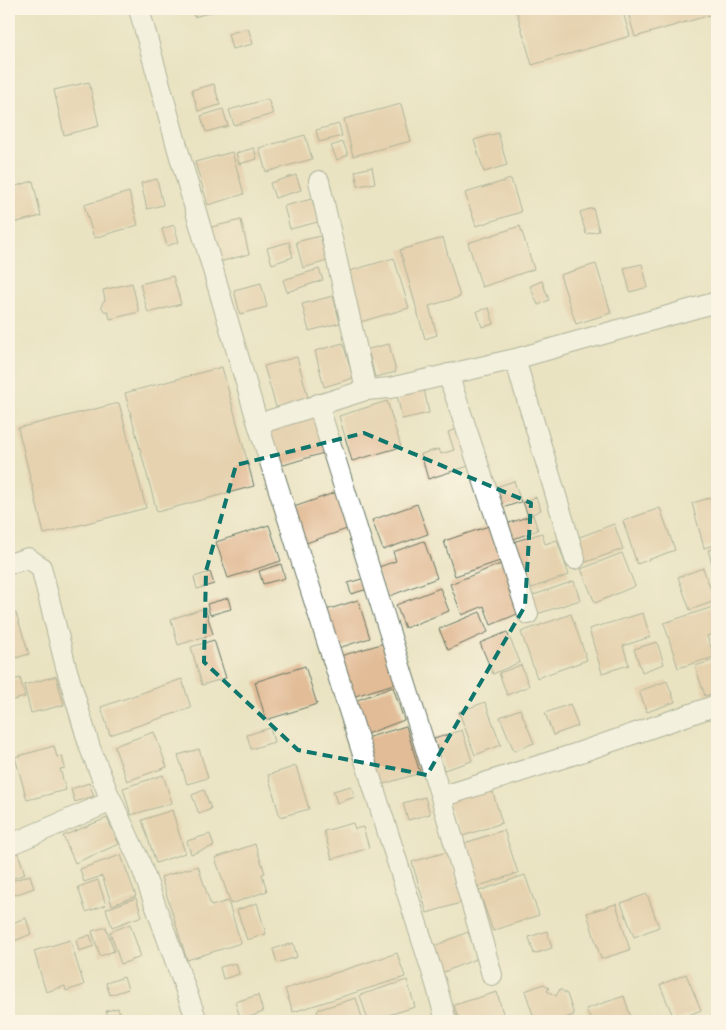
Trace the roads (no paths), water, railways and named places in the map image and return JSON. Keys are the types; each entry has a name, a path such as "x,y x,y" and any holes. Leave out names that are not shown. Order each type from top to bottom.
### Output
{"street":[{"path":"139,9 258,424 446,1021"},
{"path":"319,181 366,390"},
{"path":"258,424 366,390 390,388 515,359 717,302"},
{"path":"515,359 575,559"},
{"path":"448,374 528,614"},
{"path":"318,404 441,796 492,975"},
{"path":"9,564 28,558 41,567 66,667 87,739 112,801 139,860 197,1021"},
{"path":"441,796 578,753 717,705"},
{"path":"9,845 112,801"}]}
